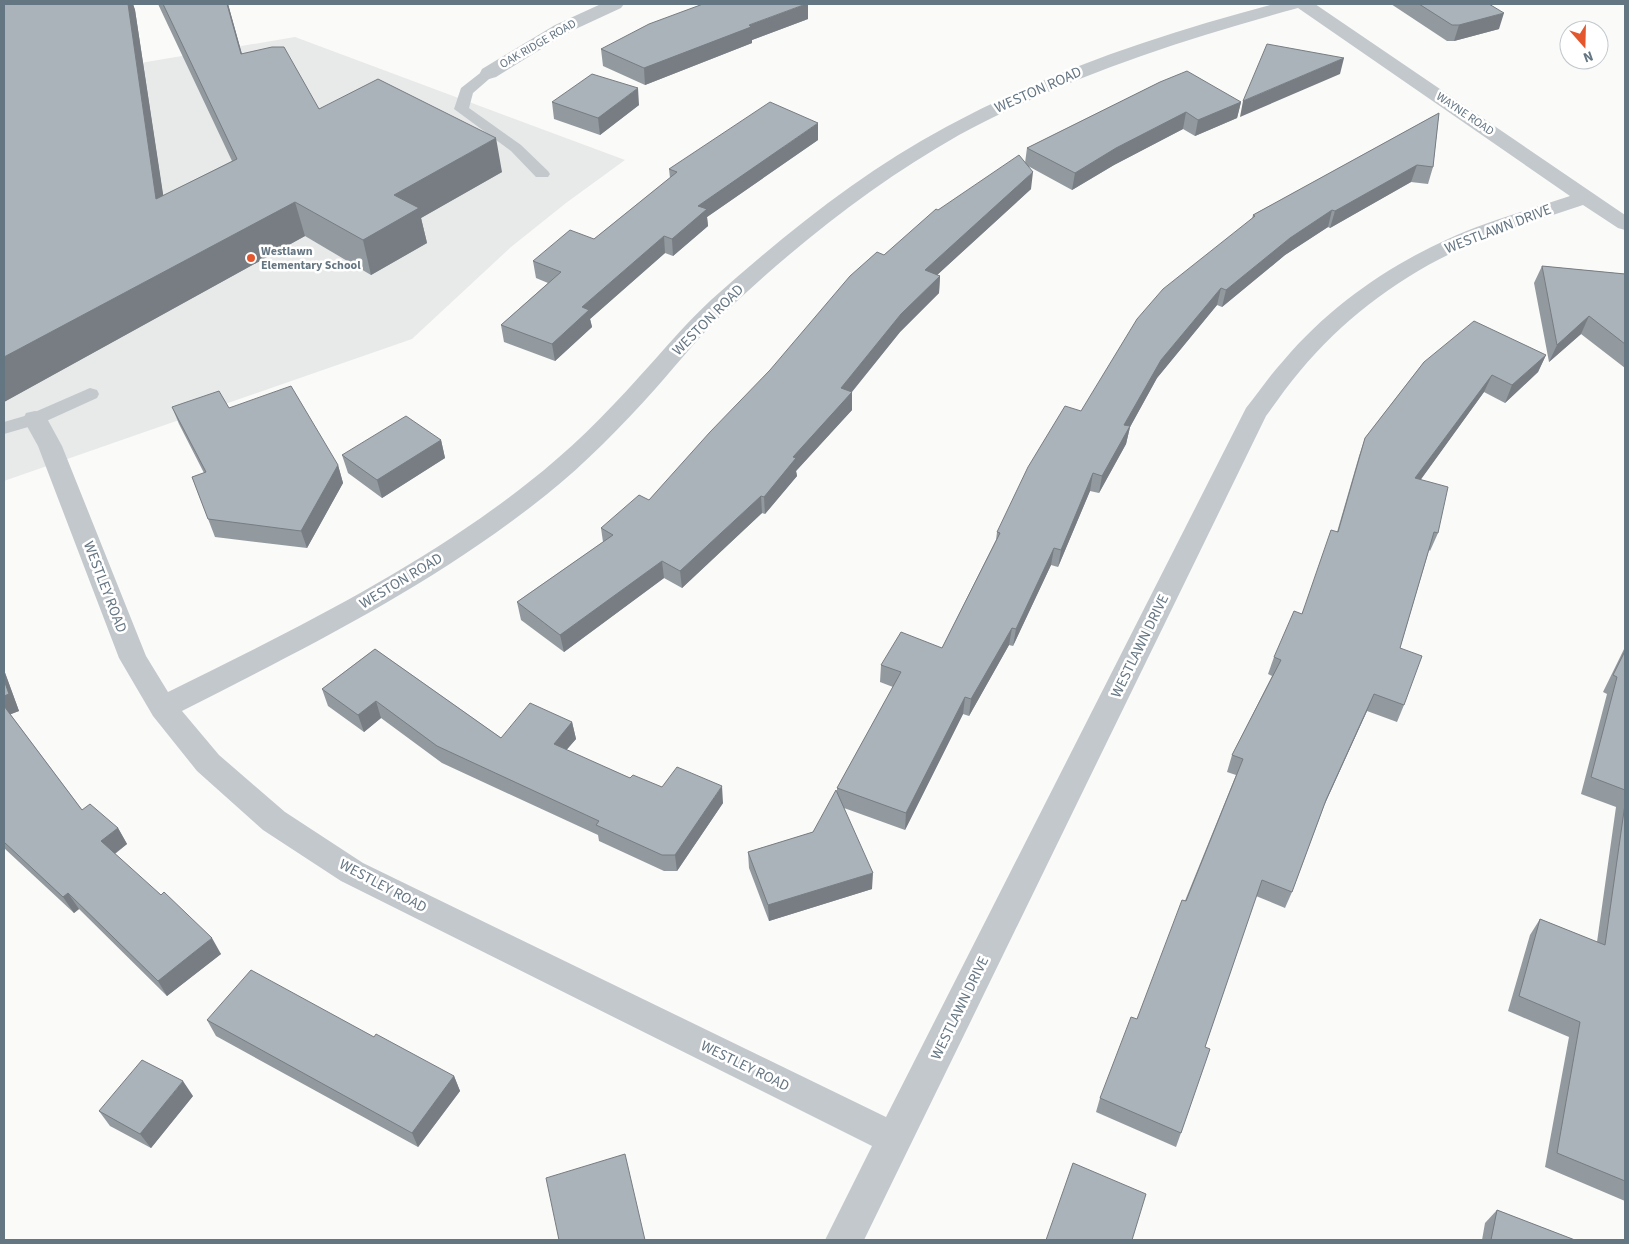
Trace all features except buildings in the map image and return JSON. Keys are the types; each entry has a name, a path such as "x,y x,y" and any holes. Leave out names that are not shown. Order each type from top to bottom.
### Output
{"street":[{"name":"OAK RIDGE ROAD","path":"489,73 561,28 616,4"},
{"name":"WESTON ROAD","path":"163,708 370,601 469,539 538,488 602,431 714,310 786,245 864,187 952,132 986,113 1056,81 1137,49 1217,24 1293,4"},
{"name":"WAYNE ROAD","path":"1304,4 1625,224"},
{"name":"WESTLAWN DRIVE","path":"844,1240 1255,414 1292,364 1337,320 1385,283 1432,255 1481,232 1586,197"},
{"name":"WESTLEY ROAD","path":"35,419 50,446 133,658 163,708 208,763 274,821 352,872 894,1140"}],"lane":[{"path":"489,73 466,91 461,109 516,148 542,174"},
{"path":"4,428 35,419 90,394"}],"shaded area":[{"name":"Westlawn Elementary School","path":"295,37 625,160 566,203 511,247 412,339 4,481 4,86"}],"place":[{"name":"Westlawn Elementary School","path":"251,258"}]}
